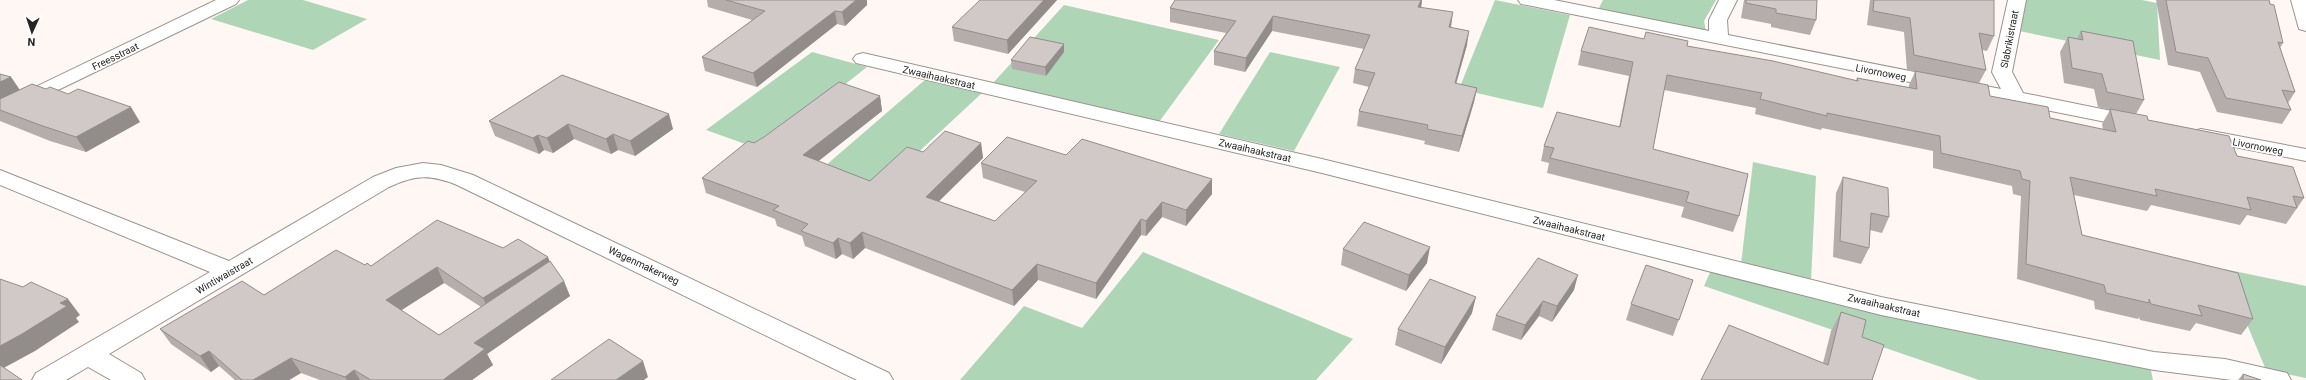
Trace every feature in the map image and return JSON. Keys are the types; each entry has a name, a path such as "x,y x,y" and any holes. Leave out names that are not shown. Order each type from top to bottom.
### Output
{"street":[{"name":"Freesstraat","path":"0,112 230,0"},
{"name":"Livornoweg","path":"1527,0 2017,100 2158,126"},
{"path":"1719,40 1718,20 1728,0"},
{"name":"Slabrikistraat","path":"2017,0 2002,72 2017,100"},
{"path":"2300,0 2306,25"},
{"name":"Zwaaihaakstraat","path":"863,59 1322,166 1881,306 2154,361 2225,369 2278,380"},
{"name":"Livornoweg","path":"2181,131 2306,155"},
{"name":"Wagenmakerweg","path":"403,172 428,168 465,180 880,380"},
{"name":"Wintiwaistraat","path":"45,380 381,182 403,172"},
{"path":"0,177 231,271"},
{"path":"89,355 132,380"}],"green space":[{"path":"248,0 303,0 367,19 313,50 211,19"},
{"path":"1495,0 1570,15 1543,108 1459,89"},
{"path":"1603,0 1716,0 1704,21 1706,31 1598,10"},
{"path":"2024,0 2142,0 2157,3 2160,60 2019,31"},
{"path":"1064,5 1219,40 1159,122 993,83"},
{"path":"812,52 867,67 762,150 706,130"},
{"path":"1270,52 1340,67 1294,151 1219,134"},
{"path":"926,79 982,93 883,185 825,166"},
{"path":"1753,162 1816,176 1811,282 1741,264"},
{"path":"1143,252 1353,339 1316,380 960,380 1024,306 1082,328"},
{"path":"2224,269 2306,286 2306,378 2266,370"},
{"path":"1711,270 2150,366 2153,380 1979,380 1704,286"}],"building":[{"path":"726,0 856,0 842,12 835,11 753,73 702,57 765,11"},
{"path":"980,0 1044,0 1007,40 952,27"},
{"path":"1175,0 1421,0 1418,7 1453,12 1449,27 1469,31 1455,83 1477,88 1462,136 1427,129 1428,125 1359,111 1375,73 1355,69 1370,35 1273,16 1246,58 1214,51 1236,21 1170,8"},
{"path":"1746,0 1817,0 1816,20 1776,13 1776,9 1746,3"},
{"path":"1874,0 1994,0 1994,36 1979,33 1986,70 1914,55 1910,18 1873,11"},
{"path":"2166,0 2269,0 2270,4 2274,5 2283,43 2278,42 2295,92 2282,90 2291,110 2226,98 2208,58 2176,52"},
{"path":"1589,27 1644,39 1646,32 1688,41 1687,46 1773,61 1858,81 1857,78 1917,89 1915,71 1988,85 1990,96 2048,107 2050,118 2116,132 2110,109 2147,116 2148,120 2229,136 2237,156 2293,167 2304,198 2293,196 2297,208 2247,197 2251,210 2155,189 2157,196 2070,177 2082,235 2238,273 2253,319 2198,305 2202,316 2151,304 2149,299 2149,303 2106,293 2104,285 2026,264 2030,181 2022,179 2020,171 1941,153 1940,136 1827,113 1827,116 1760,99 1762,93 1667,75 1653,149 1748,174 1739,216 1686,202 1689,192 1550,158 1554,148 1544,146 1557,112 1620,127 1633,62 1581,51"},
{"path":"2081,31 2133,41 2144,100 2107,92 2102,74 2072,68 2068,37 2083,40"},
{"path":"1030,37 1064,44 1045,67 1011,60"},
{"path":"0,74 11,77 0,82"},
{"path":"562,75 669,114 630,141 613,134 606,139 568,124 547,138 538,135 533,138 489,121"},
{"path":"839,82 880,96 803,155 870,181 907,147 923,152 945,131 981,143 926,197 995,221 1037,181 981,163 1007,137 1066,155 1082,139 1212,179 1186,210 1162,202 1146,221 1141,219 1096,283 1037,264 1012,290 862,232 850,243 838,238 833,243 801,231 808,224 773,210 779,206 702,178 748,141 754,143 764,137"},
{"path":"32,84 46,89 50,87 68,94 78,89 131,107 76,137 0,110 0,99"},
{"path":"1843,177 1888,188 1889,217 1871,213 1869,248 1840,241"},
{"path":"437,220 503,248 518,239 548,257 483,298 437,267 386,300 439,335 550,261 564,281 474,343 485,349 443,380 371,380 354,370 345,377 291,358 253,380 242,380 209,351 200,356 160,329 242,281 264,295 336,250 365,265 367,263 371,266"},
{"path":"1364,222 1430,247 1409,275 1343,249"},
{"path":"1538,258 1578,275 1557,306 1543,301 1525,325 1496,315"},
{"path":"1646,265 1693,280 1679,320 1631,304"},
{"path":"0,279 23,287 31,282 68,299 60,303 67,306 0,346"},
{"path":"1430,279 1476,297 1445,347 1398,329"},
{"path":"1841,312 1866,320 1862,337 1884,345 1872,380 1701,380 1729,325 1828,365"},
{"path":"609,339 643,361 616,380 551,380"},
{"path":"0,365 22,380 0,380"},
{"path":"2243,374 2261,380 2243,380"}]}
